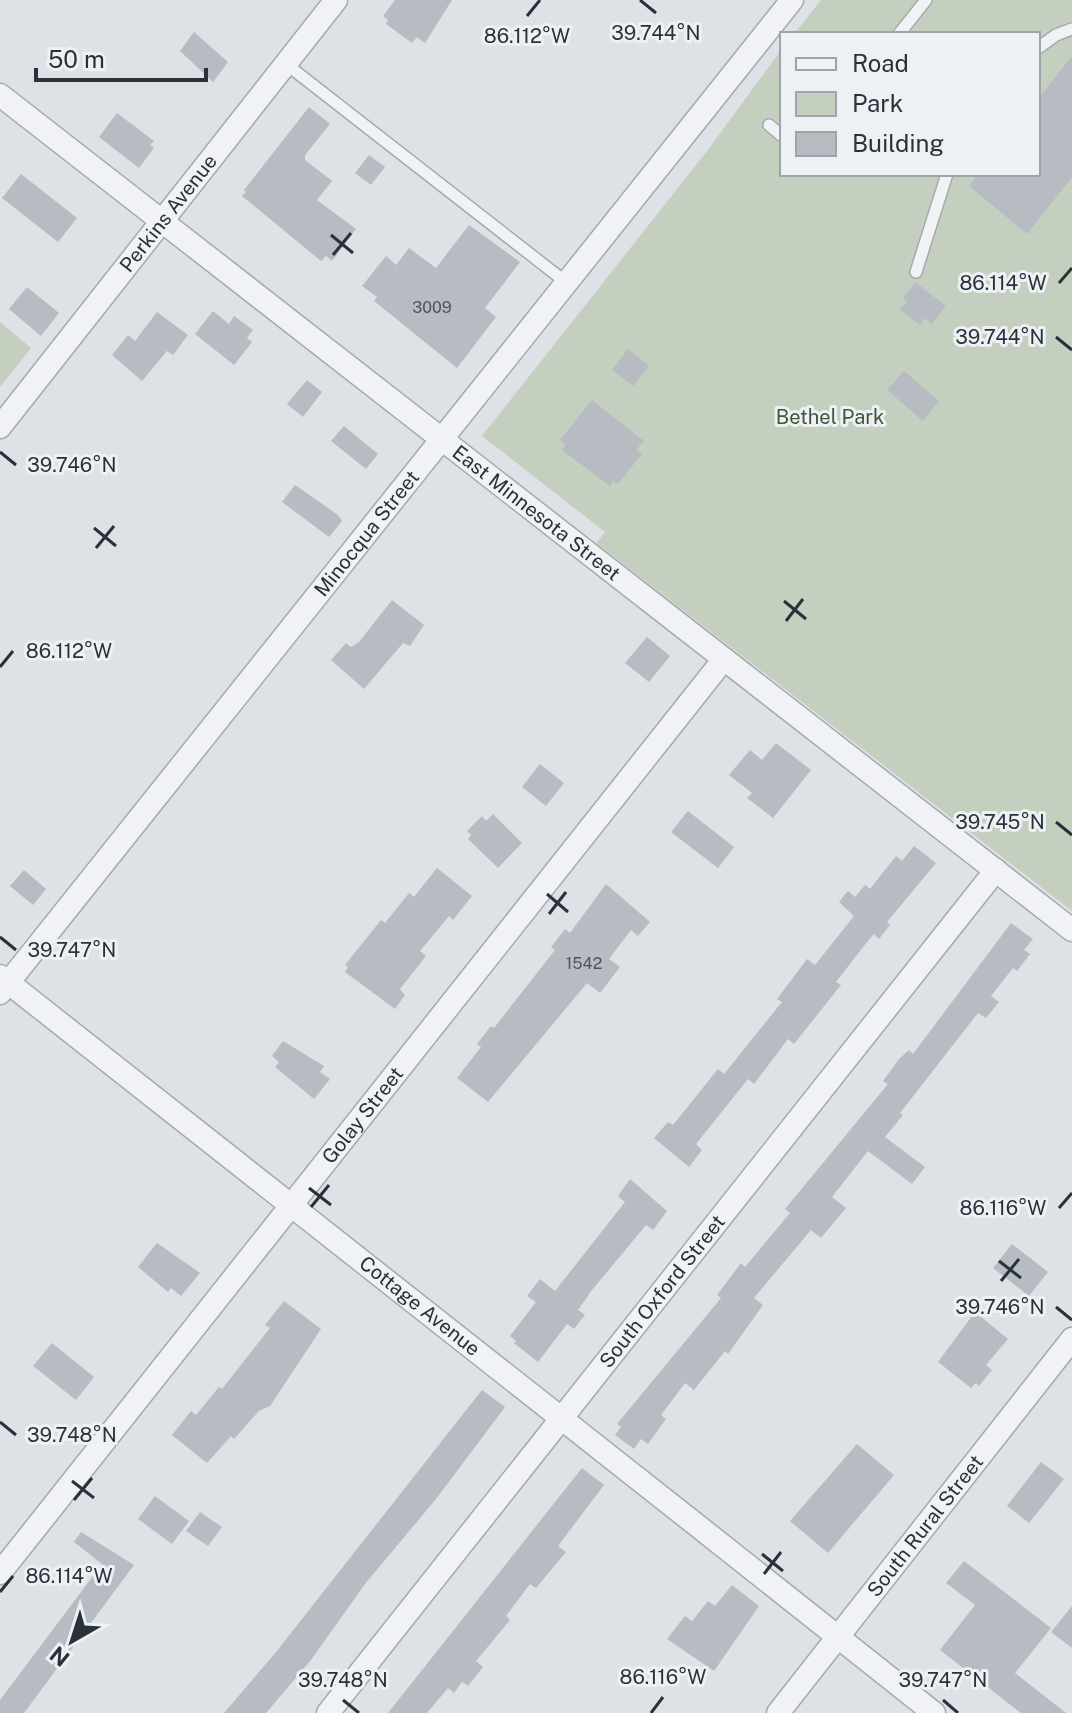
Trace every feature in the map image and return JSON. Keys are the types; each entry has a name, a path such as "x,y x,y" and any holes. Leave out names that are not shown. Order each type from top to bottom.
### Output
{"street":[{"name":"Perkins Avenue","path":"0,427 336,0"},
{"name":"Minocqua Street","path":"3,984 792,0"},
{"name":"East Minnesota Street","path":"0,95 1072,930"},
{"name":"Golay Street","path":"0,1573 291,1201 724,659"},
{"name":"South Oxford Street","path":"328,1713 558,1418 996,870"},
{"name":"Cottage Avenue","path":"3,984 291,1201 558,1418 934,1713"},
{"name":"South Rural Street","path":"778,1713 1072,1339"}],"lane":[{"path":"901,32 926,0"},
{"path":"1040,47 1056,35 1072,29"},
{"path":"286,64 567,283"},
{"path":"769,125 780,134"},
{"path":"916,272 946,176"}],"green space":[{"name":"Bethel Park","path":"821,0 1072,0 1072,911 596,543 605,532 482,436 707,151 780,52 780,176 1040,176 1040,32 796,32"},
{"path":"0,322 31,348 0,387"}],"building":[{"path":"395,0 452,0 425,43 417,37 412,43 386,24 388,20 383,16"},
{"path":"194,32 228,62 213,82 180,51"},
{"path":"1072,56 1072,177 1027,234 969,186 976,176 1040,176 1040,96"},
{"path":"309,107 330,124 305,155 305,160 332,181 317,200 356,229 332,261 326,256 321,261 242,196"},
{"path":"117,113 154,141 150,145 154,148 139,168 99,137"},
{"path":"369,155 385,167 371,185 355,173"},
{"path":"21,174 77,218 58,242 2,198"},
{"path":"469,225 520,262 485,308 496,317 457,368 374,301 377,297 362,286 386,256 396,265 409,248 436,268"},
{"path":"915,282 946,306 932,324 925,318 920,325 900,310 907,301 903,298"},
{"path":"27,287 59,313 41,336 9,309"},
{"path":"213,311 229,324 234,316 253,330 247,338 252,342 234,365 195,334"},
{"path":"157,312 188,335 173,355 167,351 142,381 112,355 128,335 135,341"},
{"path":"628,349 649,366 633,386 612,370"},
{"path":"904,371 939,401 923,421 887,390"},
{"path":"307,380 322,392 303,417 287,404"},
{"path":"592,400 644,441 636,450 642,454 618,484 613,481 610,486 562,450 566,445 560,440"},
{"path":"344,426 378,454 366,469 331,441"},
{"path":"295,485 342,521 329,537 282,502"},
{"path":"392,600 424,625 410,646 403,643 364,689 331,660 346,643 351,647 359,642"},
{"path":"647,637 670,656 649,682 625,663"},
{"path":"776,743 811,770 773,818 747,798 752,793 729,775 750,750 762,760"},
{"path":"540,764 564,783 546,806 522,787"},
{"path":"688,811 734,847 718,868 671,832"},
{"path":"493,814 522,843 498,868 468,839 471,835 467,831 482,816 486,821"},
{"path":"914,846 936,863 887,922 890,925 879,939 874,934 867,942 836,982 841,985 794,1044 788,1039 754,1084 748,1079 696,1144 702,1150 689,1167 654,1138 668,1122 673,1125 718,1069 724,1074 782,1002 777,999 807,959 815,965 854,916 839,902 848,891 855,897 865,885 870,889 896,856 902,861"},
{"path":"437,868 472,896 453,920 449,916 420,951 426,956 400,989 405,995 395,1009 345,972 348,967 345,965 381,920 385,923 409,893 414,897"},
{"path":"24,870 46,889 33,905 10,886"},
{"path":"606,884 650,922 638,936 631,930 609,959 620,967 600,993 587,983 488,1102 457,1078 481,1047 477,1044 491,1026 494,1028 555,950 551,947 565,929 570,933"},
{"path":"1011,923 1033,939 1024,950 1030,954 1017,971 1013,968 991,996 999,1002 986,1018 978,1013 885,1137 925,1167 912,1184 868,1151 832,1197 846,1208 821,1238 811,1230 754,1298 763,1305 728,1354 725,1351 694,1390 685,1383 661,1415 666,1419 648,1444 641,1439 634,1449 615,1435 621,1427 617,1424 721,1298 717,1295 741,1263 745,1267 790,1213 785,1209 888,1084 883,1081 899,1059 909,1050 913,1054"},
{"path":"283,1041 324,1066 320,1072 330,1079 314,1099 275,1067 279,1062 272,1056"},
{"path":"630,1179 667,1211 653,1230 646,1225 578,1310 585,1315 574,1329 567,1324 538,1362 514,1343 516,1341 510,1336 536,1302 527,1296 540,1279 555,1291 625,1202 618,1196"},
{"path":"157,1243 200,1273 181,1296 171,1288 168,1292 138,1267"},
{"path":"1012,1244 1048,1272 1029,1296 993,1268"},
{"path":"284,1301 321,1329 270,1406 259,1411 234,1439 231,1436 207,1463 172,1435 191,1411 196,1415 219,1387 222,1389 270,1328 265,1325"},
{"path":"975,1312 1008,1339 986,1365 992,1370 979,1386 976,1383 971,1388 938,1362"},
{"path":"52,1343 94,1377 76,1400 33,1366"},
{"path":"482,1390 505,1407 436,1499 365,1584 311,1660 266,1713 224,1713 276,1652"},
{"path":"857,1444 894,1475 828,1553 790,1521"},
{"path":"1041,1462 1064,1479 1029,1523 1007,1506"},
{"path":"582,1468 604,1485 558,1546 566,1552 536,1588 530,1584 506,1616 510,1620 476,1661 483,1667 468,1686 462,1682 454,1693 448,1688 427,1713 388,1713"},
{"path":"155,1496 189,1521 172,1544 138,1519"},
{"path":"200,1512 222,1527 208,1546 186,1531"},
{"path":"81,1532 134,1565 24,1713 0,1713 0,1700 102,1564 74,1542"},
{"path":"964,1561 1051,1628 1015,1673 1066,1713 1021,1713 940,1650 975,1605 946,1583"},
{"path":"732,1585 759,1606 714,1671 667,1639 685,1616 692,1621 708,1601 715,1606"},
{"path":"1072,1606 1072,1648 1051,1632"}]}
